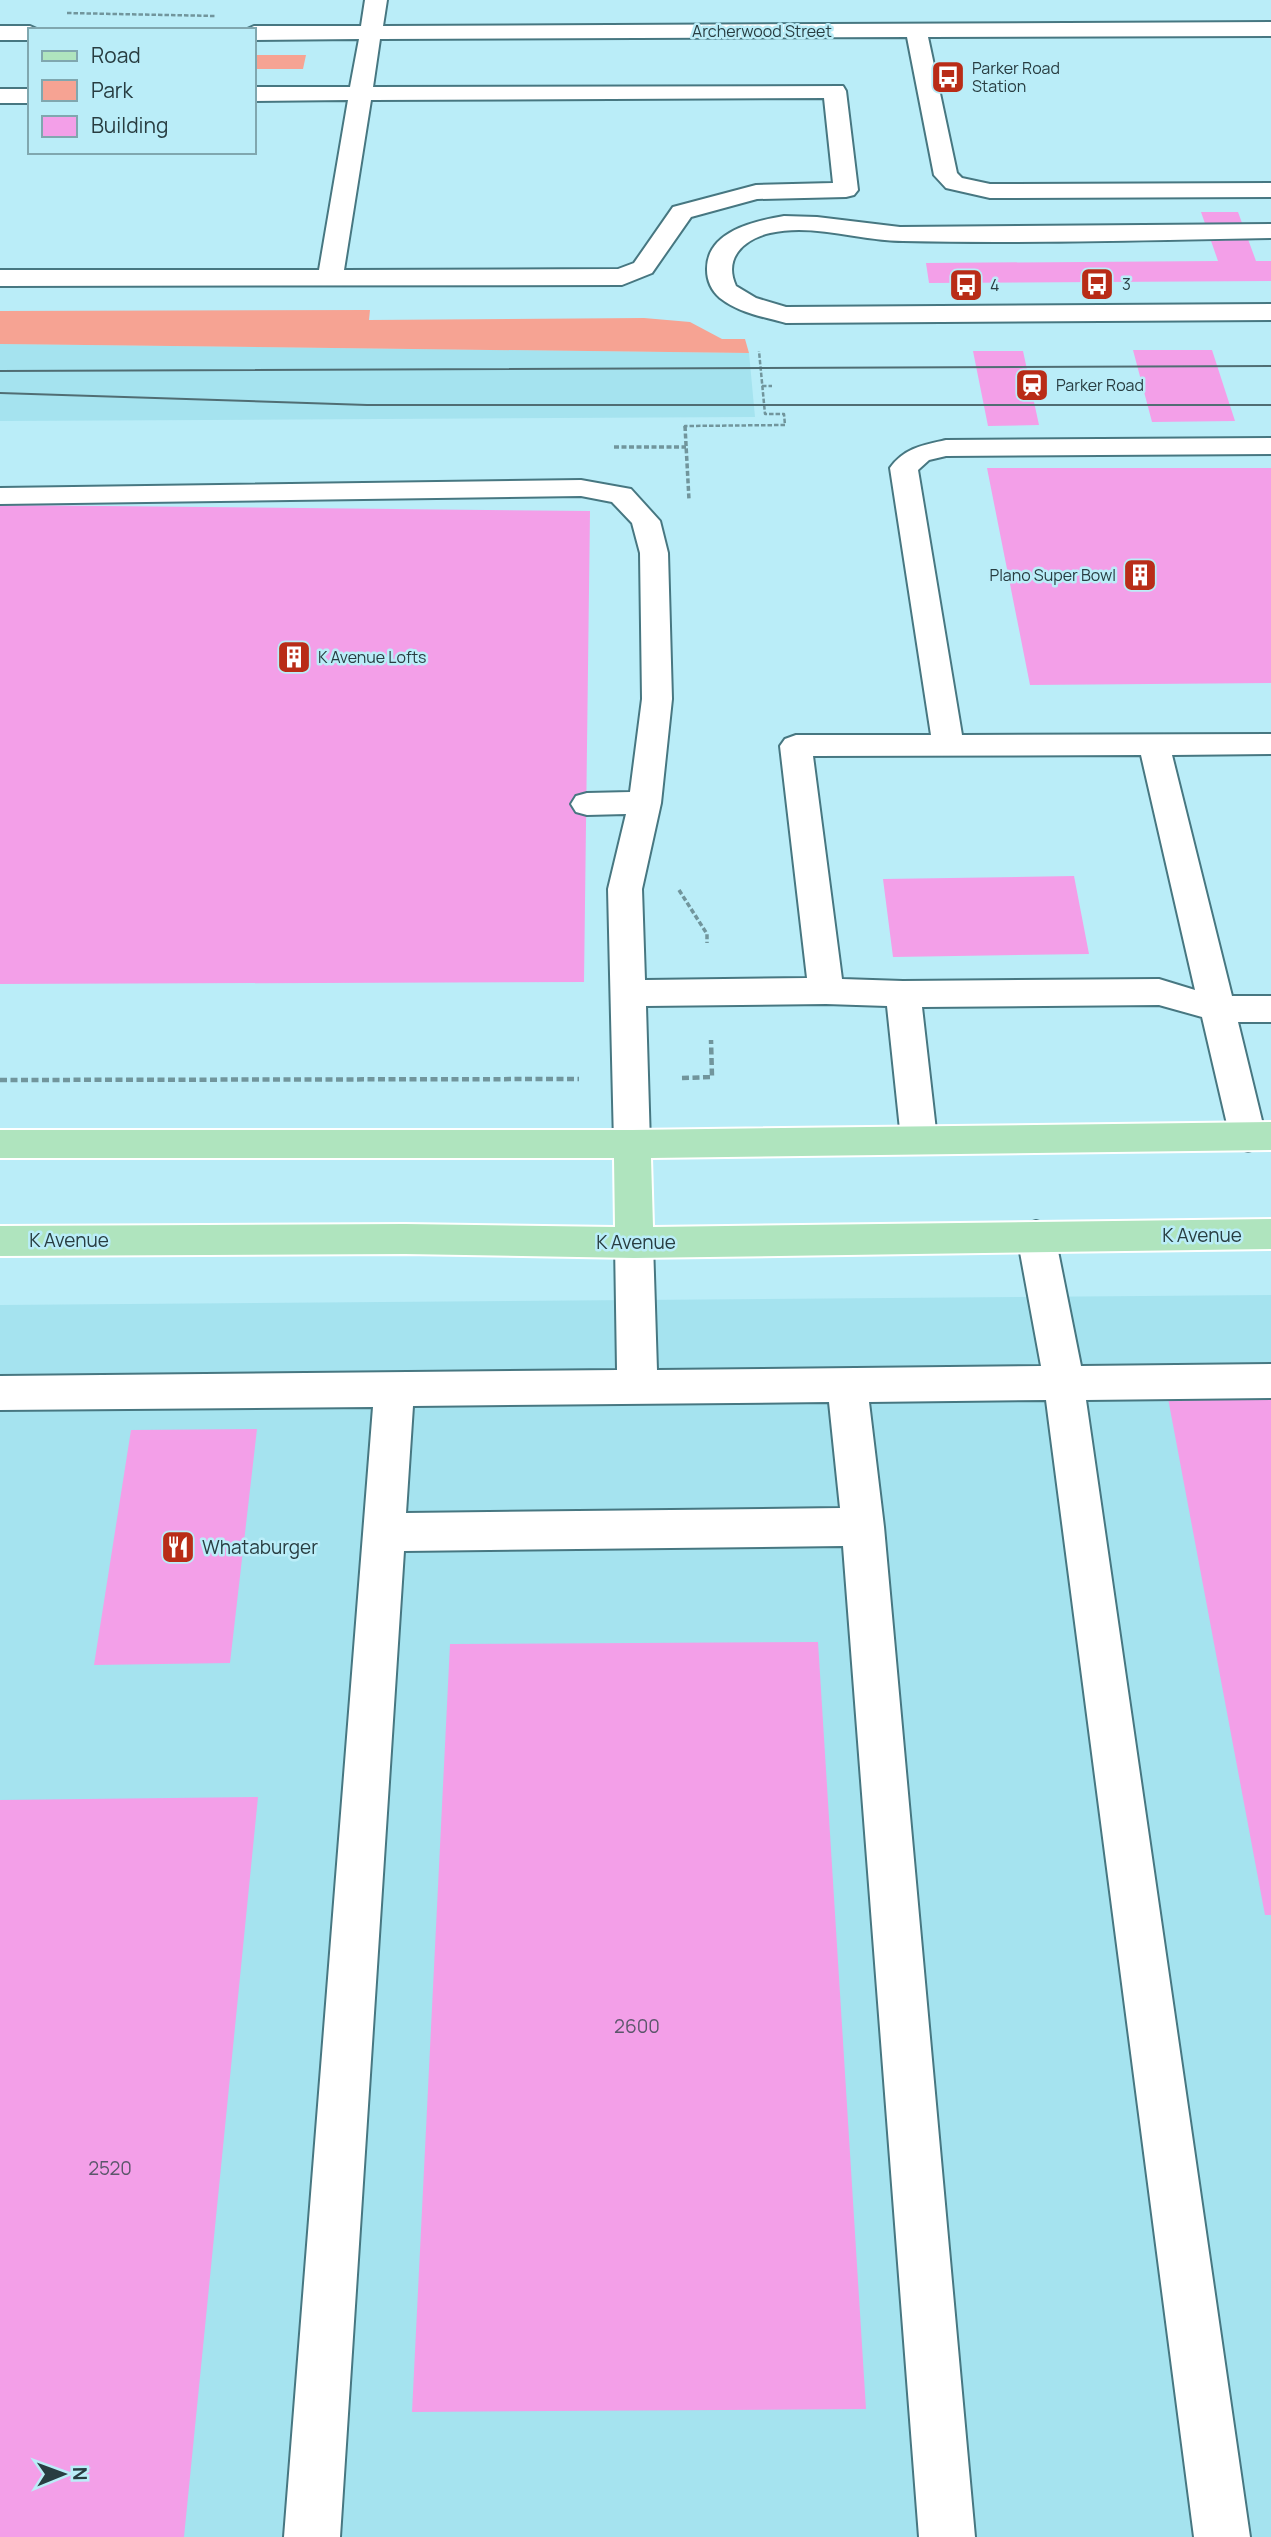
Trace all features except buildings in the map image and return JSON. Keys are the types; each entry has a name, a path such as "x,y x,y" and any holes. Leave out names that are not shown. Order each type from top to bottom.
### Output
{"main road":[{"path":"0,1144 632,1144 1259,1136"},
{"path":"632,1144 634,1243"},
{"name":"K Avenue","path":"0,1241 405,1239 634,1243 1271,1234"}],"street":[{"path":"330,278 376,0"},
{"name":"Archerwood Street","path":"256,33 916,30 1145,19 1271,29"},
{"path":"916,30 946,175 954,183 989,191 1271,190"},
{"path":"0,33 28,33"},
{"path":"0,278 622,278 643,268 682,212 756,192 846,190 835,92 256,94"},
{"path":"0,96 28,96"},
{"path":"1271,230 897,234 827,226 771,226 747,233 731,242 720,257 719,274 726,289 743,301 786,315 1271,312"},
{"path":"948,744 904,468 920,454 946,448 1271,446"},
{"path":"0,496 581,488 621,495 646,521 654,553 657,699 645,803 625,889 632,1144"},
{"path":"1154,744 1218,1009 1259,1136"},
{"path":"825,991 796,746 1271,744"},
{"path":"587,804 645,803"},
{"path":"628,993 825,991 903,995 1159,992 1218,1009 1271,1009"},
{"path":"903,995 919,1139"},
{"path":"1035,1236 1064,1383 1222,2537"},
{"path":"634,1243 637,1387"},
{"path":"0,1392 1271,1381"},
{"path":"847,1385 863,1527 947,2537"},
{"path":"312,2537 394,1389"},
{"path":"385,1532 863,1527"}],"path":[{"path":"66,13 226,16"},
{"path":"685,426 785,425 784,414 765,414 759,345"},
{"path":"762,386 772,386"},
{"path":"0,1080 630,1079"}],"shaded area":[{"path":"0,344 749,353 755,417 0,421"},
{"path":"1271,1295 1271,2537 0,2537 0,1305"}],"green space":[{"path":"256,55 306,55 303,69 256,69"},
{"path":"370,310 369,320 644,318 690,322 722,339 745,339 749,353 0,344 0,311"}],"tram line":[{"path":"0,371 1271,366"},
{"path":"0,393 367,405 1271,405"}],"place":[{"name":"Parker Road Station","path":"948,77"},
{"name":"3","path":"1097,284"},
{"name":"4","path":"966,285"},
{"name":"Parker Road","path":"1032,385"},
{"name":"Plano Super Bowl","path":"1140,575"},
{"name":"K Avenue Lofts","path":"294,657"},
{"name":"Whataburger","path":"178,1547"}]}
